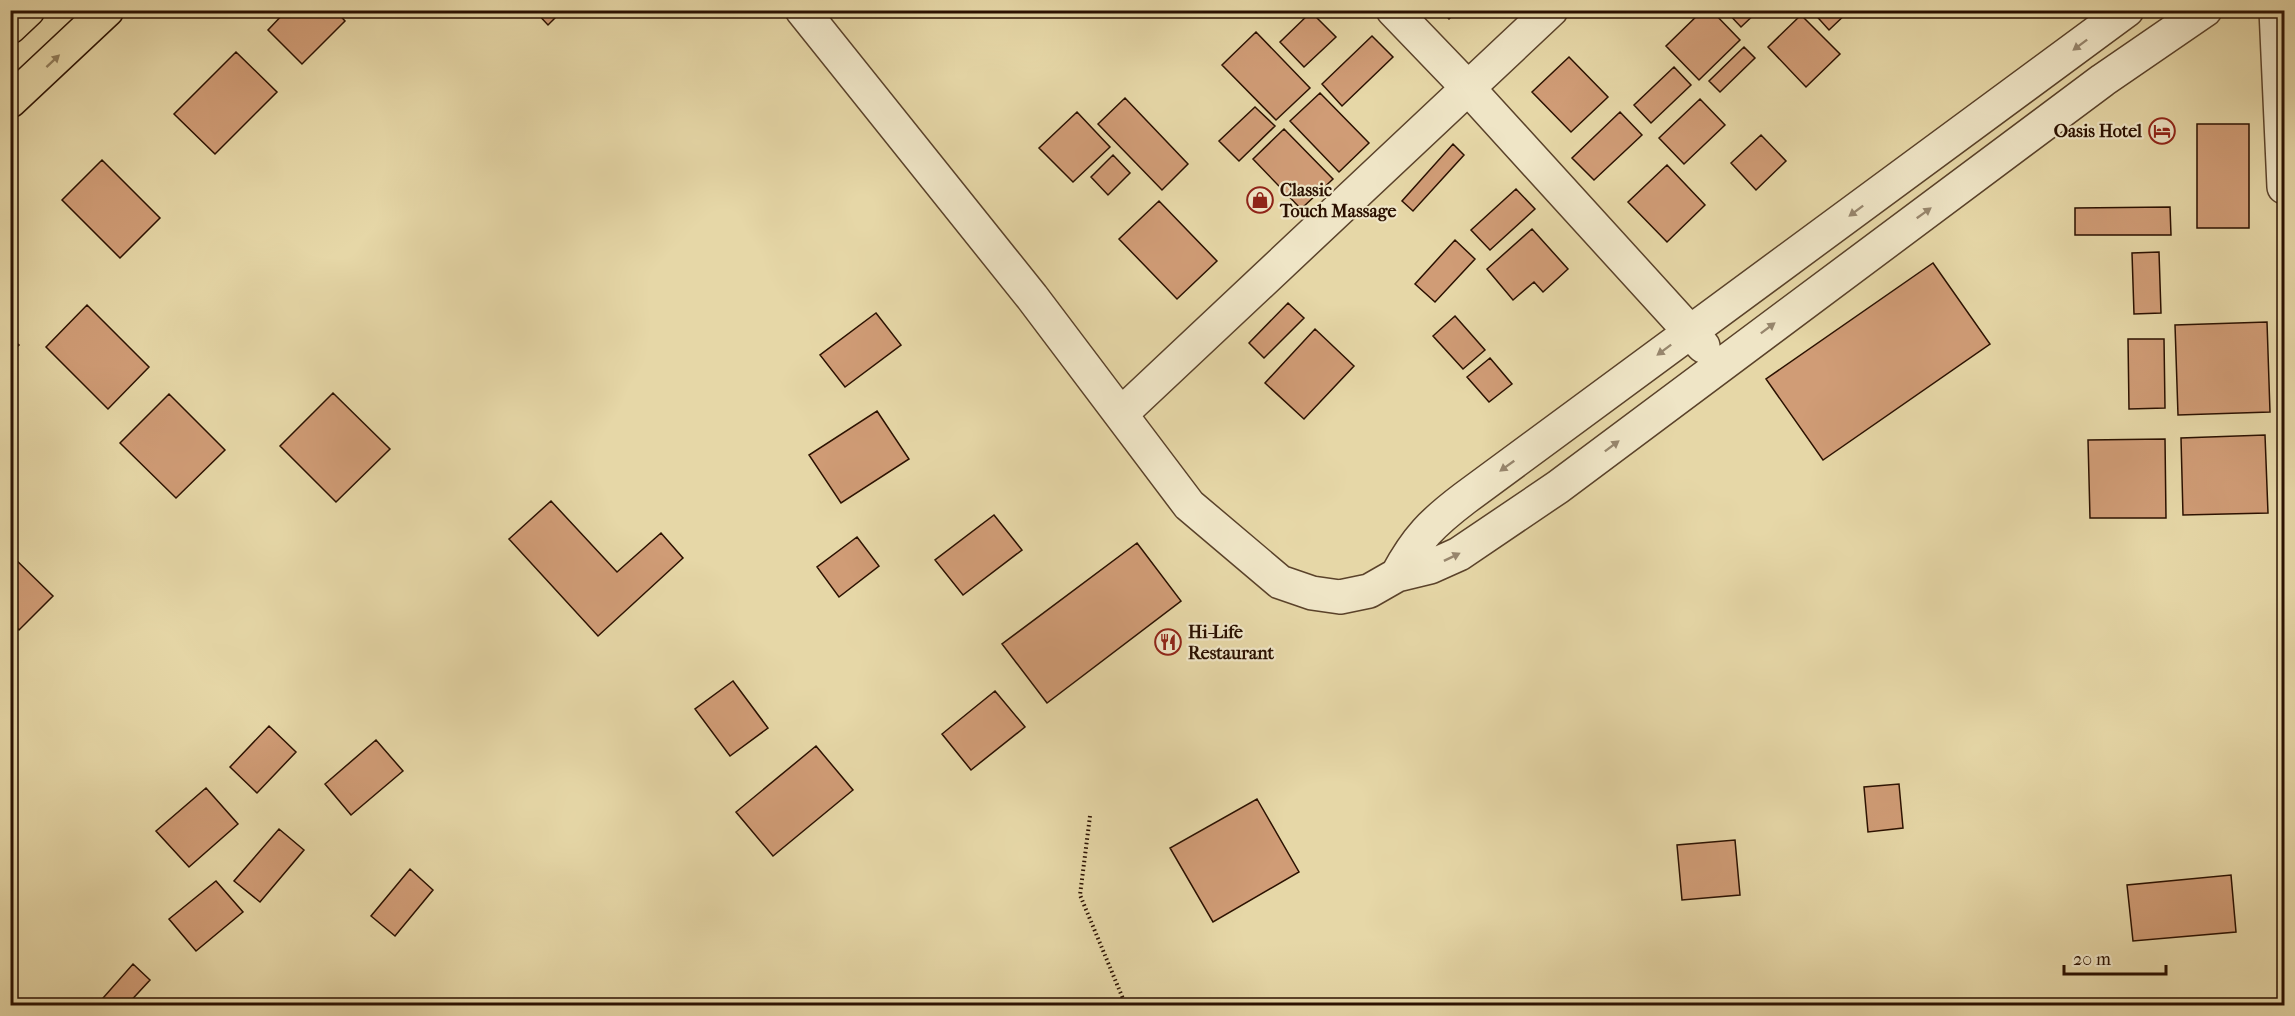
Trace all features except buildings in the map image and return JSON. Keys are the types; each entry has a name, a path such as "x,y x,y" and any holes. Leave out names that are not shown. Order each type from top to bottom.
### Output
{"main road":[{"path":"10,27 28,10"},
{"path":"10,101 107,10"}],"street":[{"path":"802,10 1032,297 1189,505 1280,582 1312,593 1340,597 1369,591 1396,575 1430,567 1459,554 1558,487 1718,365 2103,80 2205,10"},
{"path":"1393,10 1468,88 1718,365"},
{"path":"1121,414 1551,10"},
{"path":"1396,575 1413,546 1433,522 2127,10"},
{"path":"2143,10 2165,37"},
{"path":"2276,10 2284,187"}],"path":[{"path":"1090,816 1080,895 1126,1005"}],"place":[{"name":"Oasis Hotel","path":"2162,131"},
{"name":"Classic Touch Massage","path":"1260,200"},
{"name":"Hi-Life Restaurant","path":"1168,642"}]}
